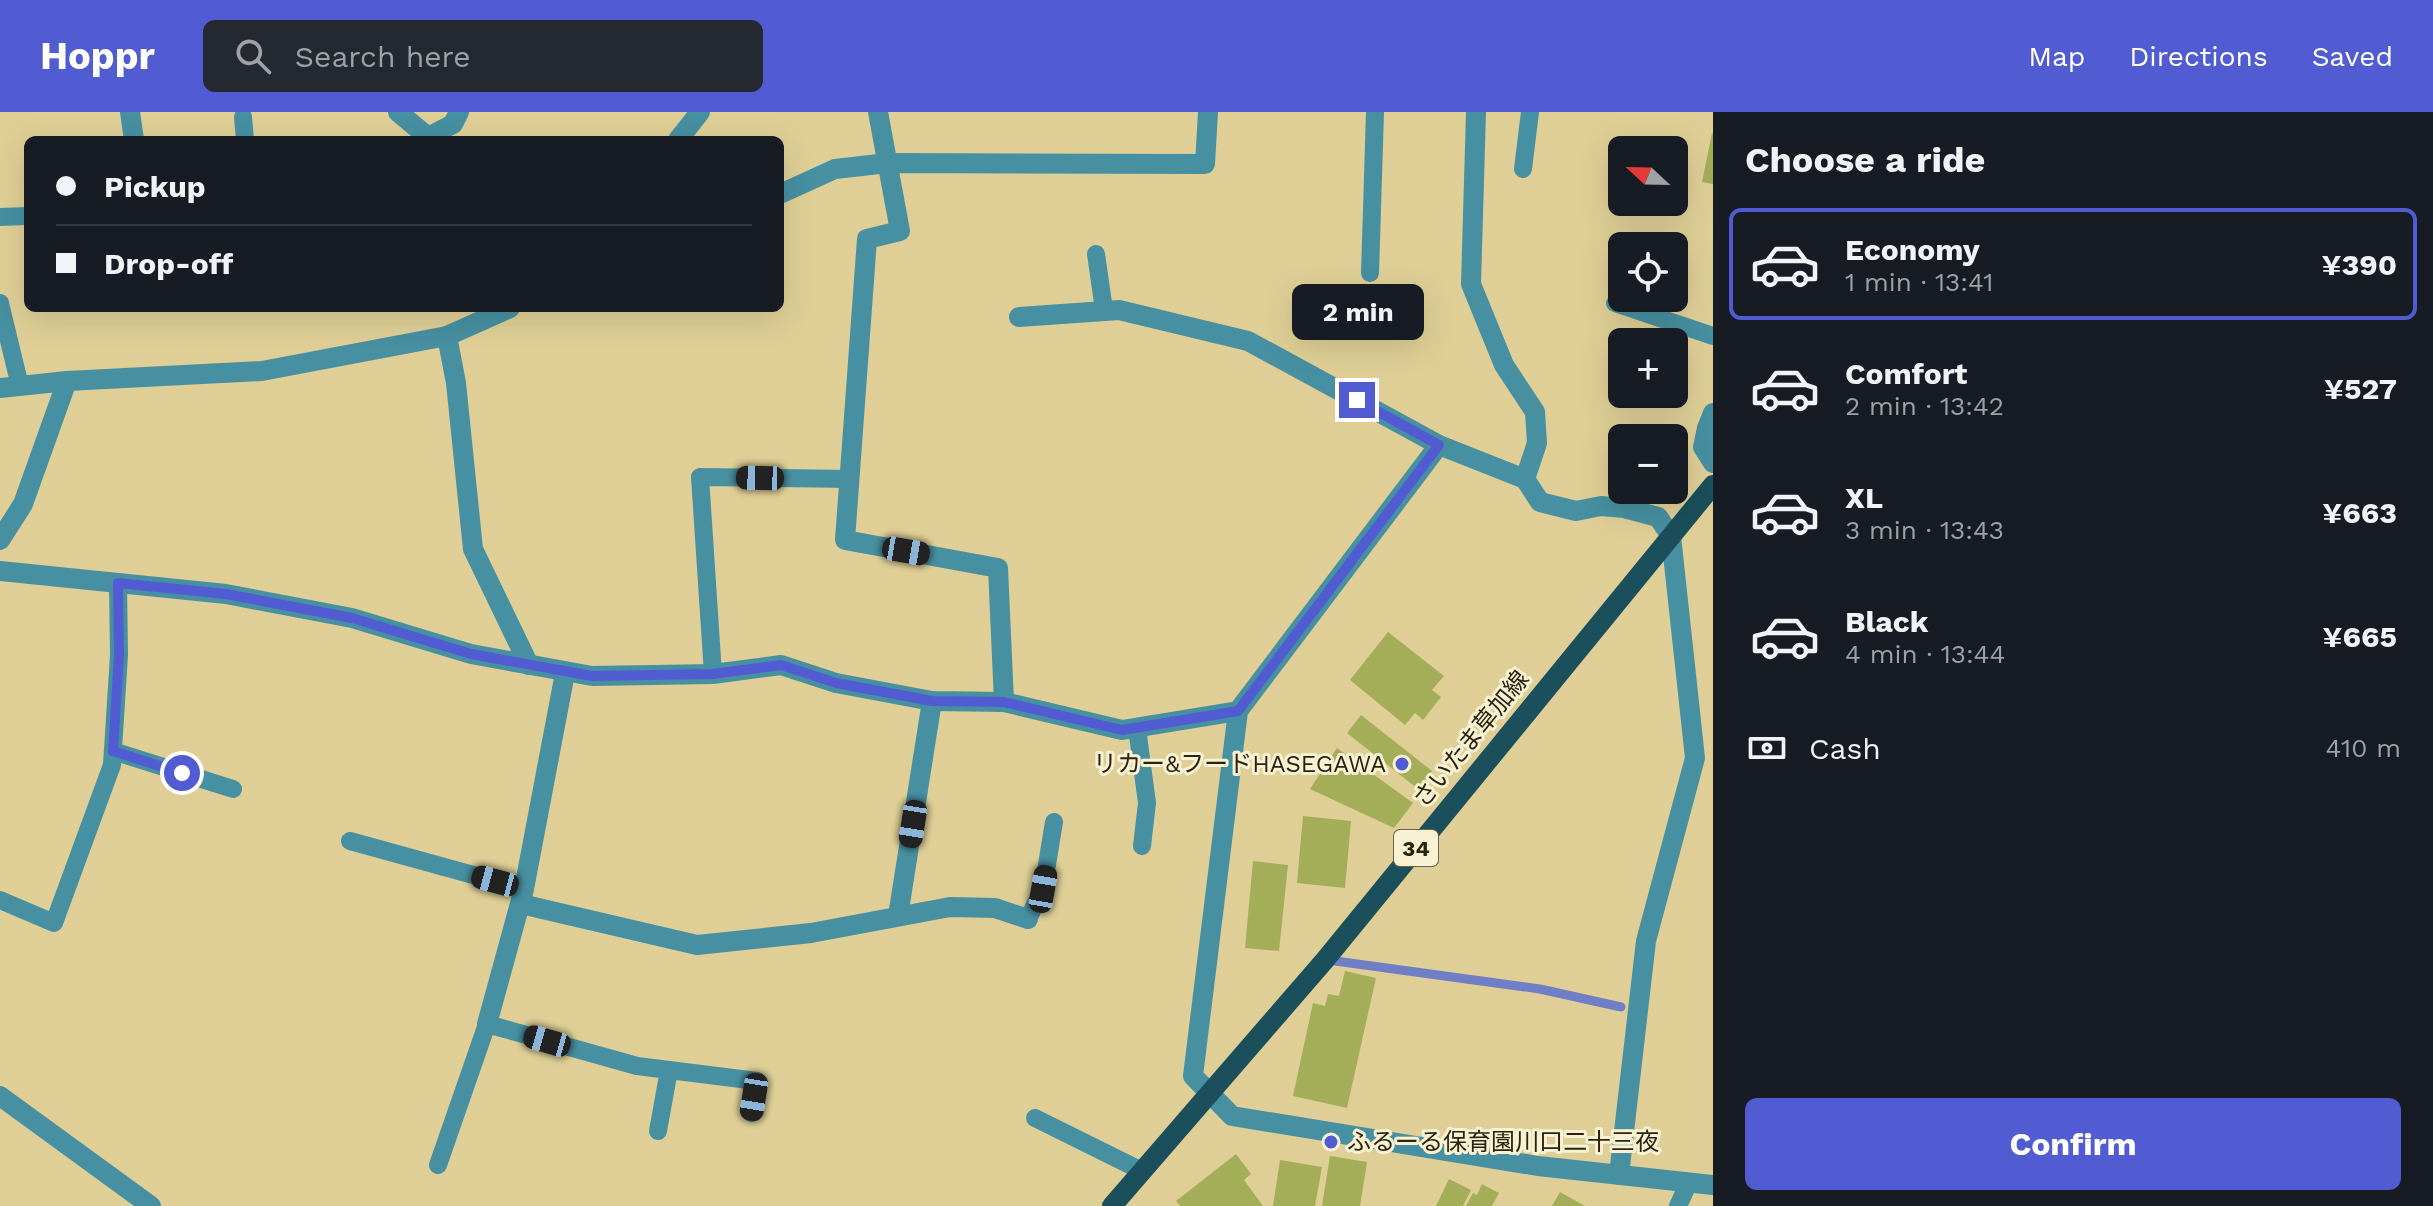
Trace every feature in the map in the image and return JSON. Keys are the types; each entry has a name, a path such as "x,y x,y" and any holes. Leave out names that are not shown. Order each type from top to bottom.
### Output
{"main road":[{"name":"さいたま草加線","path":"1112,1206 1325,960 1713,485"}],"street":[{"path":"130,112 133,136"},
{"path":"398,112 424,136"},
{"path":"432,136 453,124 459,112"},
{"path":"681,136 700,112"},
{"path":"878,112 900,231 867,239 845,540 998,568 1004,702"},
{"path":"784,192 835,169 888,163 1205,164 1208,112"},
{"path":"1476,112 1471,284 1504,365 1535,412 1537,443 1525,479"},
{"path":"1019,317 1119,310 1248,341 1439,445 1525,479 1540,502 1576,511 1601,506 1624,508 1658,517 1671,536 1704,759 1646,941 1619,1175"},
{"path":"10,387 262,371 447,336 501,312"},
{"path":"447,336 456,383 473,549 529,665"},
{"path":"0,540 23,504 67,381"},
{"path":"1713,413 1703,447 1713,463"},
{"path":"1439,445 1238,711 1193,1076 1232,1116 1538,1166 1713,1185"},
{"path":"0,571 226,594 352,618 471,654 565,673 592,676 713,674 781,665 836,683 932,701 1004,702 1122,730 1238,711"},
{"path":"487,1024 523,896 565,673"},
{"path":"898,916 932,701"},
{"path":"523,896 697,945 811,933 950,907 995,908 1028,919"},
{"path":"0,1096 151,1206"}],"lane":[{"path":"1370,273 1375,112"},
{"path":"1523,169 1530,112"},
{"path":"243,117 245,136"},
{"path":"0,217 24,216"},
{"path":"1096,254 1104,310"},
{"path":"0,303 10,387"},
{"path":"1642,312 1713,336"},
{"path":"713,674 700,477 850,479"},
{"path":"0,900 54,923 112,765 119,655 118,583"},
{"path":"1137,728 1147,803 1142,846"},
{"path":"113,751 233,789"},
{"path":"1028,919 1043,889 1054,822"},
{"path":"350,841 523,896"},
{"path":"438,1165 487,1024 637,1066 757,1081 751,1113"},
{"path":"658,1131 669,1070"},
{"path":"1035,1118 1142,1171"},
{"path":"1678,1206 1689,1182"}],"building":[{"path":"1713,134 1713,184 1702,182"},
{"path":"1388,632 1444,676 1432,690 1441,697 1423,720 1415,713 1405,725 1350,680"},
{"path":"1361,715 1432,771 1418,789 1347,733"},
{"path":"1337,748 1413,803 1394,828 1310,789"},
{"path":"1303,816 1351,821 1345,888 1297,883"},
{"path":"1253,861 1288,865 1279,951 1245,948"},
{"path":"1345,971 1376,978 1347,1108 1293,1096 1313,1003 1325,1006 1328,994 1339,996"},
{"path":"1236,1154 1251,1174 1244,1180 1263,1206 1180,1206 1176,1201"},
{"path":"1330,1156 1367,1162 1360,1206 1322,1206"},
{"path":"1280,1160 1322,1167 1315,1206 1273,1206"},
{"path":"1449,1179 1471,1190 1463,1206 1436,1206"},
{"path":"1482,1184 1499,1193 1492,1206 1466,1206 1473,1193 1477,1195"},
{"path":"1560,1192 1585,1206 1552,1206"}],"waterway":[{"path":"1328,960 1540,989 1621,1007"}],"place":[{"name":"リカー&フードHASEGAWA","path":"1402,764"},
{"name":"ふるーる保育園川口二十三夜","path":"1331,1142"}],"route":[{"path":"182,773 113,751 119,655 118,583 226,594 352,618 471,654 565,673 592,676 713,674 781,665 836,683 932,701 1004,702 1122,730 1238,711 1439,445 1357,400"}]}
